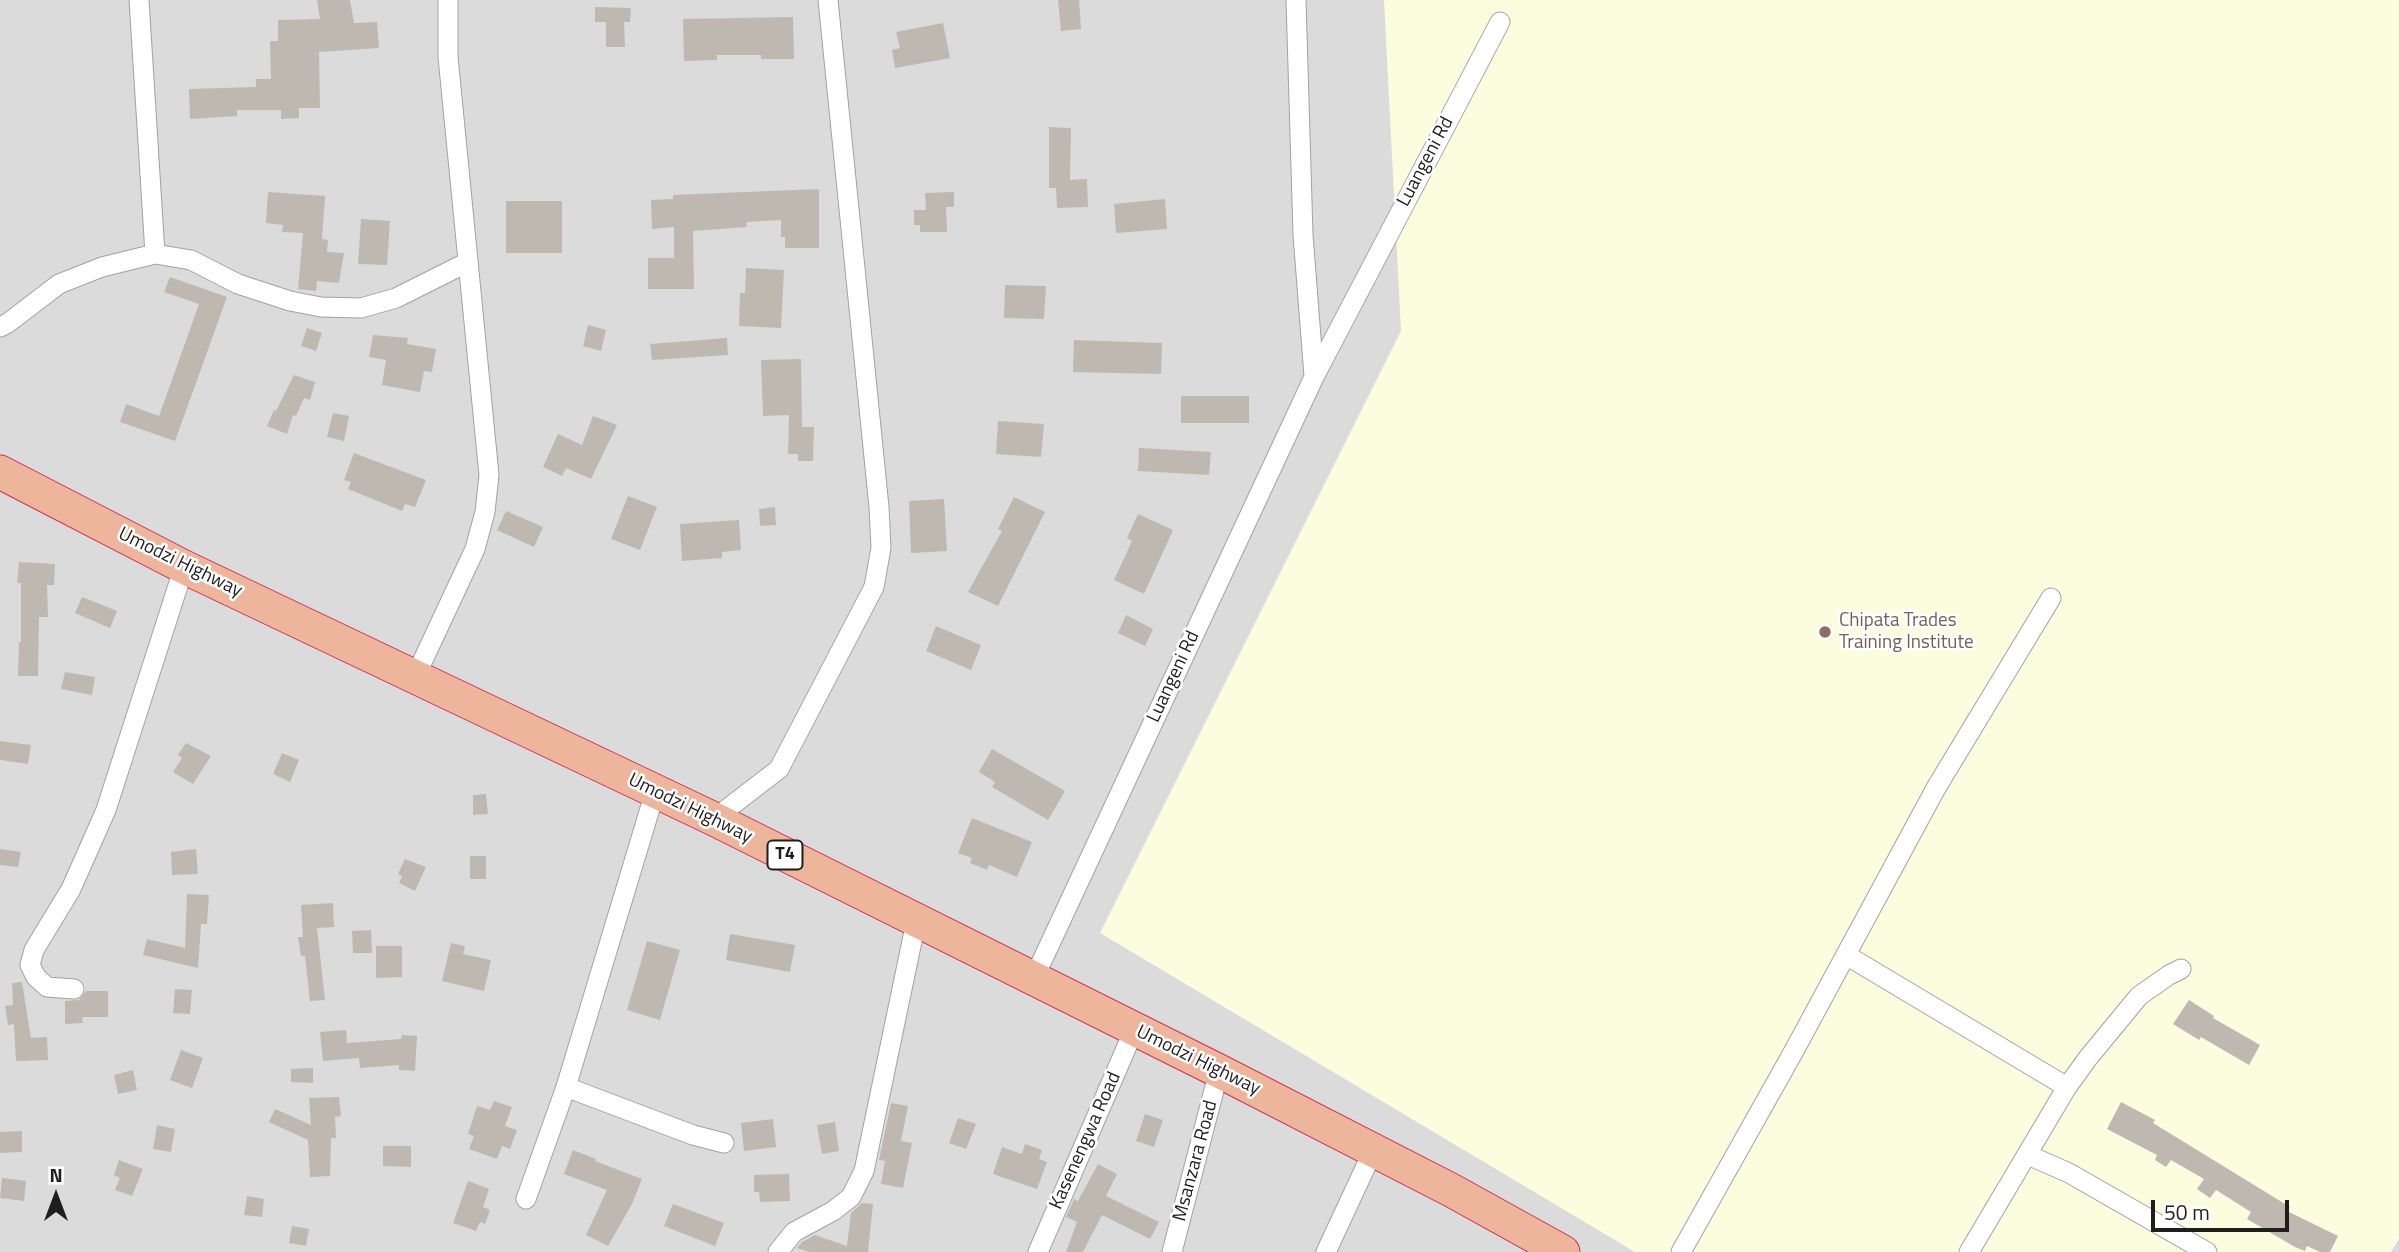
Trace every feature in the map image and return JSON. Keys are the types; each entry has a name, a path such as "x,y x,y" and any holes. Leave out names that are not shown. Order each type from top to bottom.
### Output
{"highway":[{"name":"Umodzi Highway","path":"0,472 184,567 714,819 916,922 1034,978 1451,1190 1557,1250"}],"street":[{"path":"139,0 155,254"},
{"path":"416,675 475,549 485,512 489,475 449,57 449,0"},
{"path":"714,819 779,769 874,587 881,548 828,0"},
{"name":"Luangeni Rd","path":"1296,0 1303,235 1314,377"},
{"name":"Luangeni Rd","path":"1034,978 1314,377 1500,22"},
{"path":"0,327 59,284 102,268 155,254 191,260 238,284 289,301 321,307 361,307 397,298 468,262"},
{"path":"74,989 47,987 36,978 30,965 34,950 71,889 106,810 184,567"},
{"path":"1681,1252 1796,1049 1936,788 2051,598"},
{"path":"526,1199 566,1087 655,792"},
{"path":"778,1252 794,1232 833,1211 851,1197 864,1171 916,922"},
{"path":"1846,955 2067,1087"},
{"path":"1969,1252 2067,1087 2139,996 2181,969"},
{"name":"Kasenengwa Road","path":"1038,1252 1134,1030"},
{"name":"Msanzara Road","path":"1172,1252 1220,1071"},
{"path":"566,1087 693,1135 724,1143"},
{"path":"1326,1252 1373,1151"},
{"path":"2028,1155 2069,1173 2207,1252"}],"shaded area":[{"path":"0,0 2399,0 2399,1252 0,1252"},
{"name":"Chipata Trades Training Institute","path":"1384,0 2399,0 2399,1239 2391,1252 1635,1252 1100,933 1401,331"}],"building":[{"path":"317,0 350,0 354,23 377,22 379,48 319,52 320,108 299,108 299,118 281,119 281,110 237,110 237,116 190,119 189,89 256,87 256,79 271,79 270,41 278,41 278,20 320,19"},
{"path":"1058,0 1079,0 1081,29 1061,31"},
{"path":"595,7 631,8 630,22 624,22 625,47 606,47 606,22 595,22"},
{"path":"793,17 794,59 761,59 761,55 717,55 717,60 684,61 683,19"},
{"path":"943,23 950,58 895,68 892,50 900,48 896,32"},
{"path":"1049,127 1071,128 1070,180 1087,179 1088,207 1057,208 1056,188 1049,188"},
{"path":"819,189 819,248 785,248 785,237 781,237 781,220 746,222 747,227 693,231 694,289 648,289 648,258 674,258 674,227 652,229 651,200 673,199 673,195"},
{"path":"268,192 325,196 322,239 328,240 327,252 344,253 339,283 317,281 316,291 298,289 303,233 282,232 283,225 266,223"},
{"path":"954,192 954,207 946,207 947,232 920,232 920,225 914,225 914,210 926,210 925,193"},
{"path":"1165,199 1167,229 1116,233 1114,204"},
{"path":"506,201 562,201 562,253 506,253"},
{"path":"361,219 390,221 387,265 358,264"},
{"path":"746,268 784,270 781,328 739,326 740,293 745,293"},
{"path":"170,277 227,297 175,441 120,422 126,404 159,416 199,304 164,292"},
{"path":"1005,285 1046,286 1044,319 1004,318"},
{"path":"588,325 606,330 601,351 583,346"},
{"path":"307,328 322,333 316,351 301,346"},
{"path":"373,335 408,338 407,344 436,349 432,372 424,371 420,392 382,385 386,360 369,357"},
{"path":"727,338 728,355 652,360 650,344"},
{"path":"1074,340 1162,343 1161,374 1073,372"},
{"path":"801,359 802,427 814,427 813,461 798,461 798,454 788,454 789,415 763,416 761,360"},
{"path":"294,375 315,382 310,400 304,398 296,416 293,415 287,434 267,426"},
{"path":"1181,396 1249,396 1249,423 1181,423"},
{"path":"333,413 349,416 344,441 327,437"},
{"path":"593,416 617,425 591,479 566,468 562,476 543,467 558,434 582,445"},
{"path":"998,421 1044,424 1041,457 996,454"},
{"path":"1139,448 1211,452 1209,475 1138,471"},
{"path":"354,453 426,480 415,507 405,504 402,511 348,489 351,482 344,480"},
{"path":"628,496 657,507 640,550 611,539"},
{"path":"1014,497 1045,512 998,606 968,592 1002,531 998,529"},
{"path":"944,499 947,551 911,553 909,501"},
{"path":"775,507 776,525 760,526 759,509"},
{"path":"506,511 543,527 534,547 497,530"},
{"path":"1138,514 1173,530 1144,594 1114,580 1132,541 1127,538"},
{"path":"739,520 741,550 722,552 722,558 682,561 680,524"},
{"path":"19,562 55,564 54,585 47,585 48,617 39,617 38,676 18,676 21,642 21,583 17,583"},
{"path":"82,597 117,611 110,628 75,613"},
{"path":"1126,615 1153,629 1145,646 1118,633"},
{"path":"936,626 981,645 971,670 926,651"},
{"path":"65,672 95,677 92,695 61,689"},
{"path":"0,741 31,745 28,764 0,760"},
{"path":"186,743 211,756 193,784 173,772 182,758 178,755"},
{"path":"992,749 1065,791 1048,820 992,787 995,782 979,772"},
{"path":"282,753 299,760 290,782 273,774"},
{"path":"486,794 488,814 473,815 473,795"},
{"path":"972,818 1032,842 1017,877 989,865 987,870 970,863 972,858 958,853"},
{"path":"0,849 21,852 18,867 0,865"},
{"path":"196,849 198,874 172,875 171,852"},
{"path":"470,856 486,856 486,879 470,879"},
{"path":"405,859 426,867 415,891 399,883 402,876 398,874"},
{"path":"187,894 209,895 207,924 201,924 198,968 143,955 147,939 185,948"},
{"path":"333,903 334,927 317,928 325,1000 310,1001 305,956 301,956 298,937 303,937 301,905"},
{"path":"371,930 372,953 353,953 352,931"},
{"path":"730,934 795,945 790,972 726,960"},
{"path":"647,941 680,950 660,1020 627,1010"},
{"path":"451,943 465,946 463,954 491,960 484,991 442,981"},
{"path":"376,946 402,946 402,977 376,978"},
{"path":"22,982 31,1038 47,1037 48,1060 16,1061 14,1024 8,1025 5,1006 13,1005 12,983"},
{"path":"175,989 192,990 190,1014 173,1013"},
{"path":"86,991 108,991 108,1017 82,1017 83,1023 65,1024 65,1001 79,1000"},
{"path":"2189,1000 2214,1016 2213,1018 2260,1045 2249,1065 2173,1024"},
{"path":"346,1030 347,1043 401,1039 402,1035 417,1036 415,1071 399,1070 399,1065 360,1068 359,1058 323,1061 320,1032"},
{"path":"181,1050 203,1058 192,1088 170,1080"},
{"path":"313,1068 313,1083 291,1082 291,1069"},
{"path":"133,1070 137,1090 118,1094 114,1075"},
{"path":"339,1097 341,1116 335,1117 336,1138 331,1138 330,1176 310,1177 308,1140 269,1122 275,1109 311,1125 309,1098"},
{"path":"494,1101 512,1107 505,1126 517,1130 510,1149 502,1146 497,1159 469,1149 474,1136 468,1134 477,1106 490,1110"},
{"path":"2121,1102 2155,1120 2153,1123 2290,1207 2287,1211 2338,1236 2330,1252 2320,1252 2307,1246 2305,1251 2295,1247 2247,1219 2251,1212 2216,1190 2210,1198 2197,1189 2204,1179 2171,1160 2166,1167 2155,1160 2157,1155 2107,1129"},
{"path":"891,1103 908,1106 901,1141 912,1143 903,1188 881,1184 885,1161 879,1160"},
{"path":"1145,1114 1163,1120 1154,1147 1136,1141"},
{"path":"958,1118 976,1124 966,1149 949,1143"},
{"path":"773,1119 776,1147 744,1151 741,1123"},
{"path":"835,1122 839,1151 822,1154 817,1125"},
{"path":"157,1125 175,1129 171,1152 153,1149"},
{"path":"22,1131 22,1152 0,1153 0,1132"},
{"path":"1025,1144 1042,1150 1039,1159 1047,1162 1037,1189 993,1174 1002,1147 1022,1154"},
{"path":"383,1146 411,1146 411,1167 383,1166"},
{"path":"573,1150 642,1179 632,1204 608,1246 586,1235 607,1190 564,1174"},
{"path":"119,1160 143,1169 132,1196 115,1190 120,1178 114,1175"},
{"path":"1098,1164 1117,1174 1106,1196 1159,1222 1150,1239 1102,1215 1083,1252 1066,1252 1077,1222 1066,1217 1074,1199 1078,1201"},
{"path":"789,1174 790,1201 760,1202 759,1192 754,1192 754,1175"},
{"path":"2,1178 26,1181 24,1201 0,1198"},
{"path":"468,1181 489,1189 483,1207 490,1210 485,1224 480,1222 476,1231 453,1223"},
{"path":"247,1196 264,1199 262,1217 244,1215"},
{"path":"862,1203 873,1204 868,1252 809,1252 797,1248 815,1235 847,1246 851,1213"},
{"path":"673,1204 724,1223 715,1246 664,1226"},
{"path":"292,1226 309,1229 306,1246 289,1243"}],"place":[{"name":"Chipata Trades Training Institute","path":"1825,632"}]}
